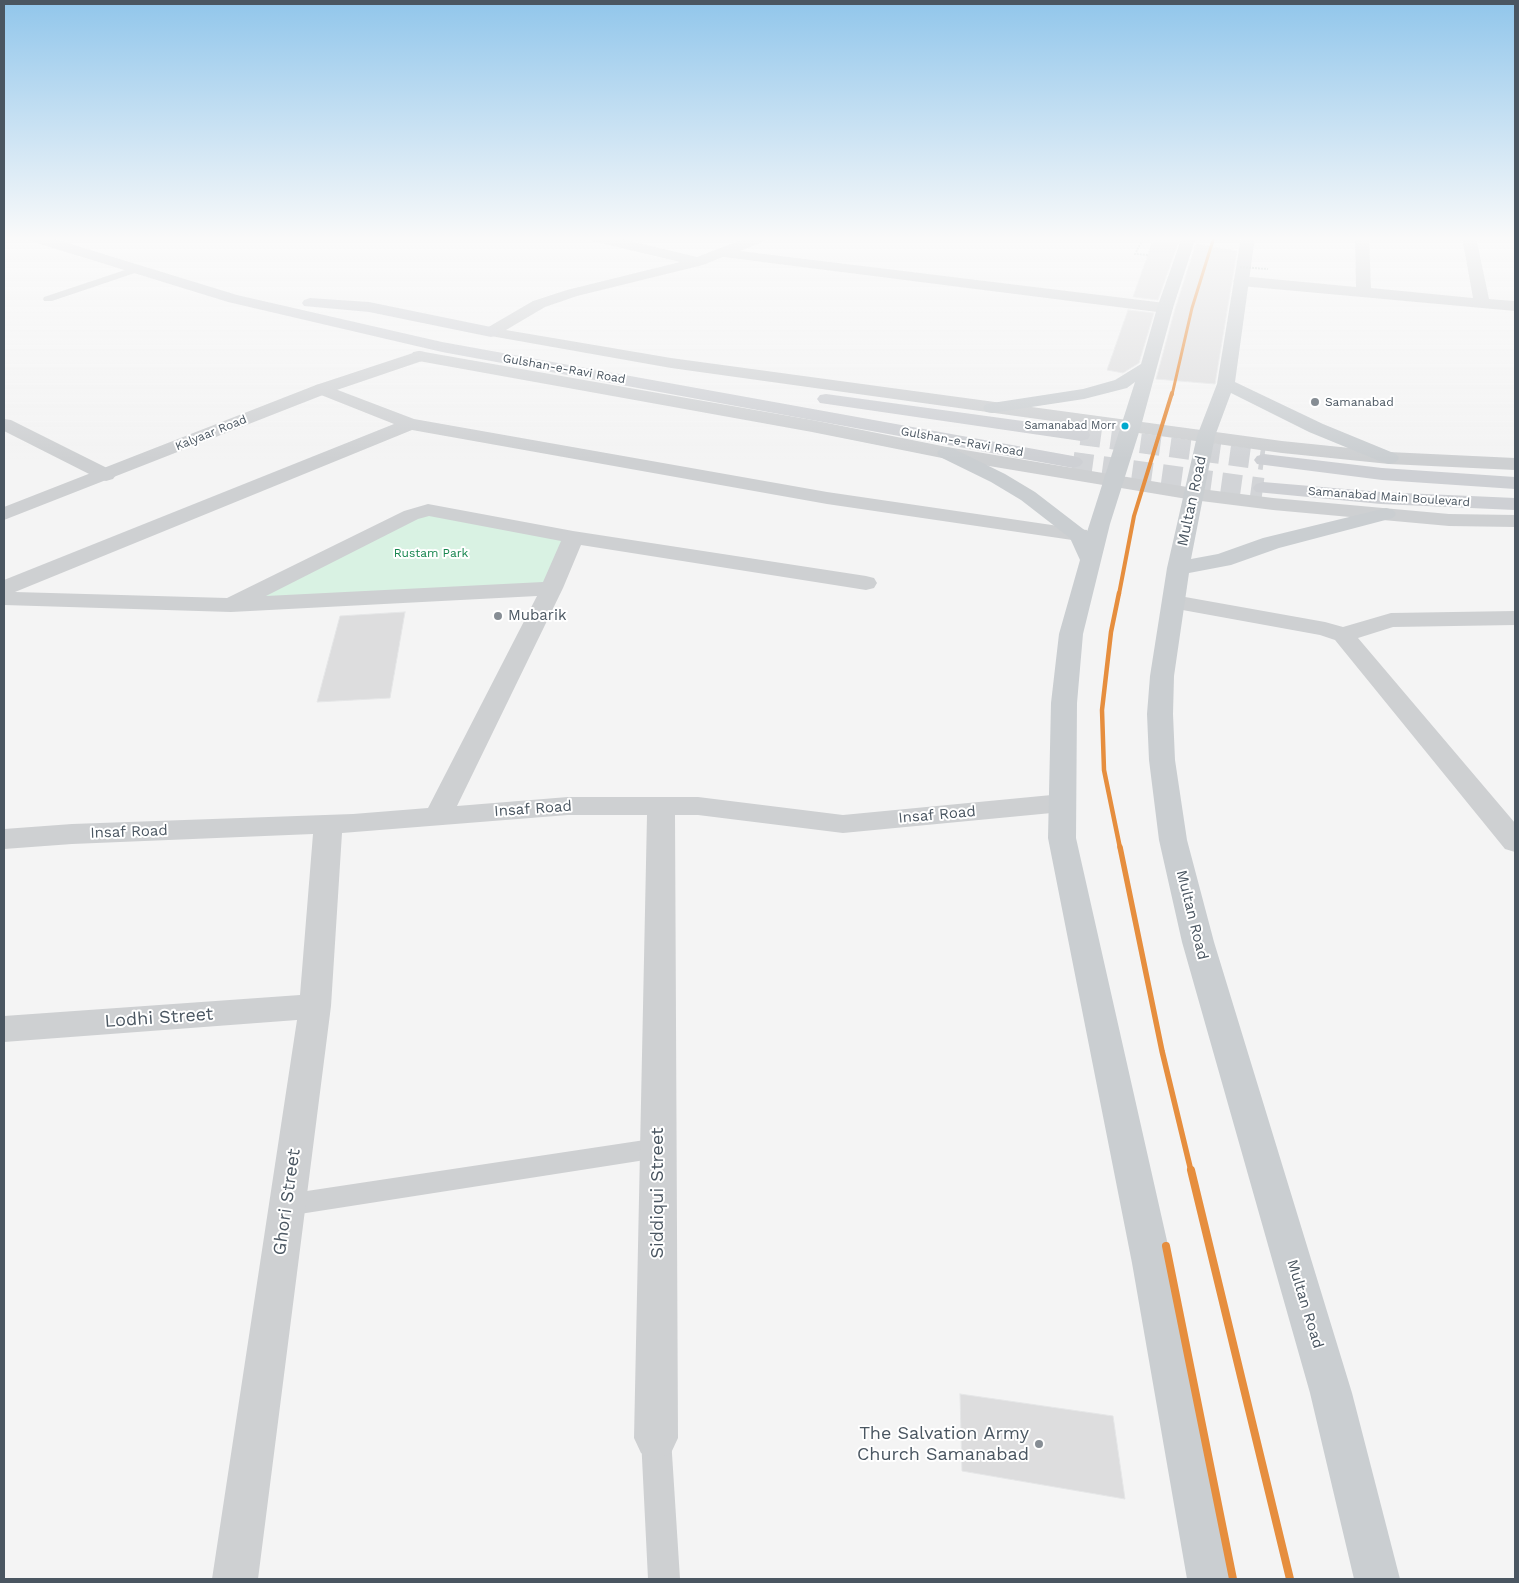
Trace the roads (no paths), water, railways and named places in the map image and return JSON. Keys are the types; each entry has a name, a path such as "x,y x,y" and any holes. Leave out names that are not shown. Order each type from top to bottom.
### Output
{"main road":[{"path":"250,311 376,347 419,356"},
{"name":"Gulshan-e-Ravi Road","path":"285,311 442,347 1073,462"},
{"name":"Gulshan-e-Ravi Road","path":"345,311 459,338 678,377 1081,435"},
{"path":"388,311 491,332"},
{"path":"1163,311 1115,481 1100,524 1085,547 1071,634 1064,703 1062,838 1152,1263 1210,1579"},
{"name":"Multan Road","path":"1236,311 1226,384 1206,436 1178,568 1162,676 1160,714 1162,760 1173,840 1198,942 1331,1393 1377,1579"},
{"path":"992,408 1084,394 1121,384 1148,366"},
{"path":"1226,384 1316,428 1389,458"},
{"path":"947,453 998,478 1028,496 1085,547"},
{"name":"Samanabad Main Boulevard","path":"1264,460 1382,474 1515,483"},
{"name":"Samanabad Main Boulevard","path":"1263,488 1381,498 1515,504"},
{"path":"1178,568 1223,560 1271,543 1386,514"}],"street":[{"path":"491,332 527,311"},
{"path":"491,332 671,363 1282,447 1389,458 1515,464"},
{"path":"419,356 812,426 947,453 1193,494 1273,504 1450,520 1515,521"},
{"name":"Kalyaar Road","path":"4,514 322,389 419,356"},
{"path":"322,389 410,424 828,498 1085,547"},
{"path":"4,424 106,475"},
{"path":"4,588 410,424"},
{"path":"231,604 411,515 428,510 572,537 866,583"},
{"path":"437,816 552,588 572,537"},
{"path":"4,598 231,604 552,588"},
{"path":"1174,602 1325,629 1343,635 1515,842"},
{"path":"1343,635 1391,620 1515,618"},
{"name":"Insaf Road","path":"4,840 72,834 328,824 568,806 698,806 843,824 1062,803"},
{"name":"Siddiqui Street","path":"656,1438 662,806"},
{"name":"Ghori Street","path":"235,1579 315,1006 328,824"},
{"name":"Lodhi Street","path":"4,1029 315,1006"}],"lane":[{"path":"287,1205 658,1148"},
{"name":"Siddiqui Street","path":"656,1438 664,1579"}],"tunnel":[{"path":"1081,435 1264,460"},
{"path":"1073,462 1263,488"}],"place":[{"name":"Samanabad","path":"1315,402"},
{"name":"Samanabad Morr","path":"1125,426"},
{"name":"Mubarik","path":"498,616"},
{"name":"The Salvation Army Church Samanabad","path":"1039,1444"}],"park label":[{"name":"Rustam Park","path":"431,553"}]}
